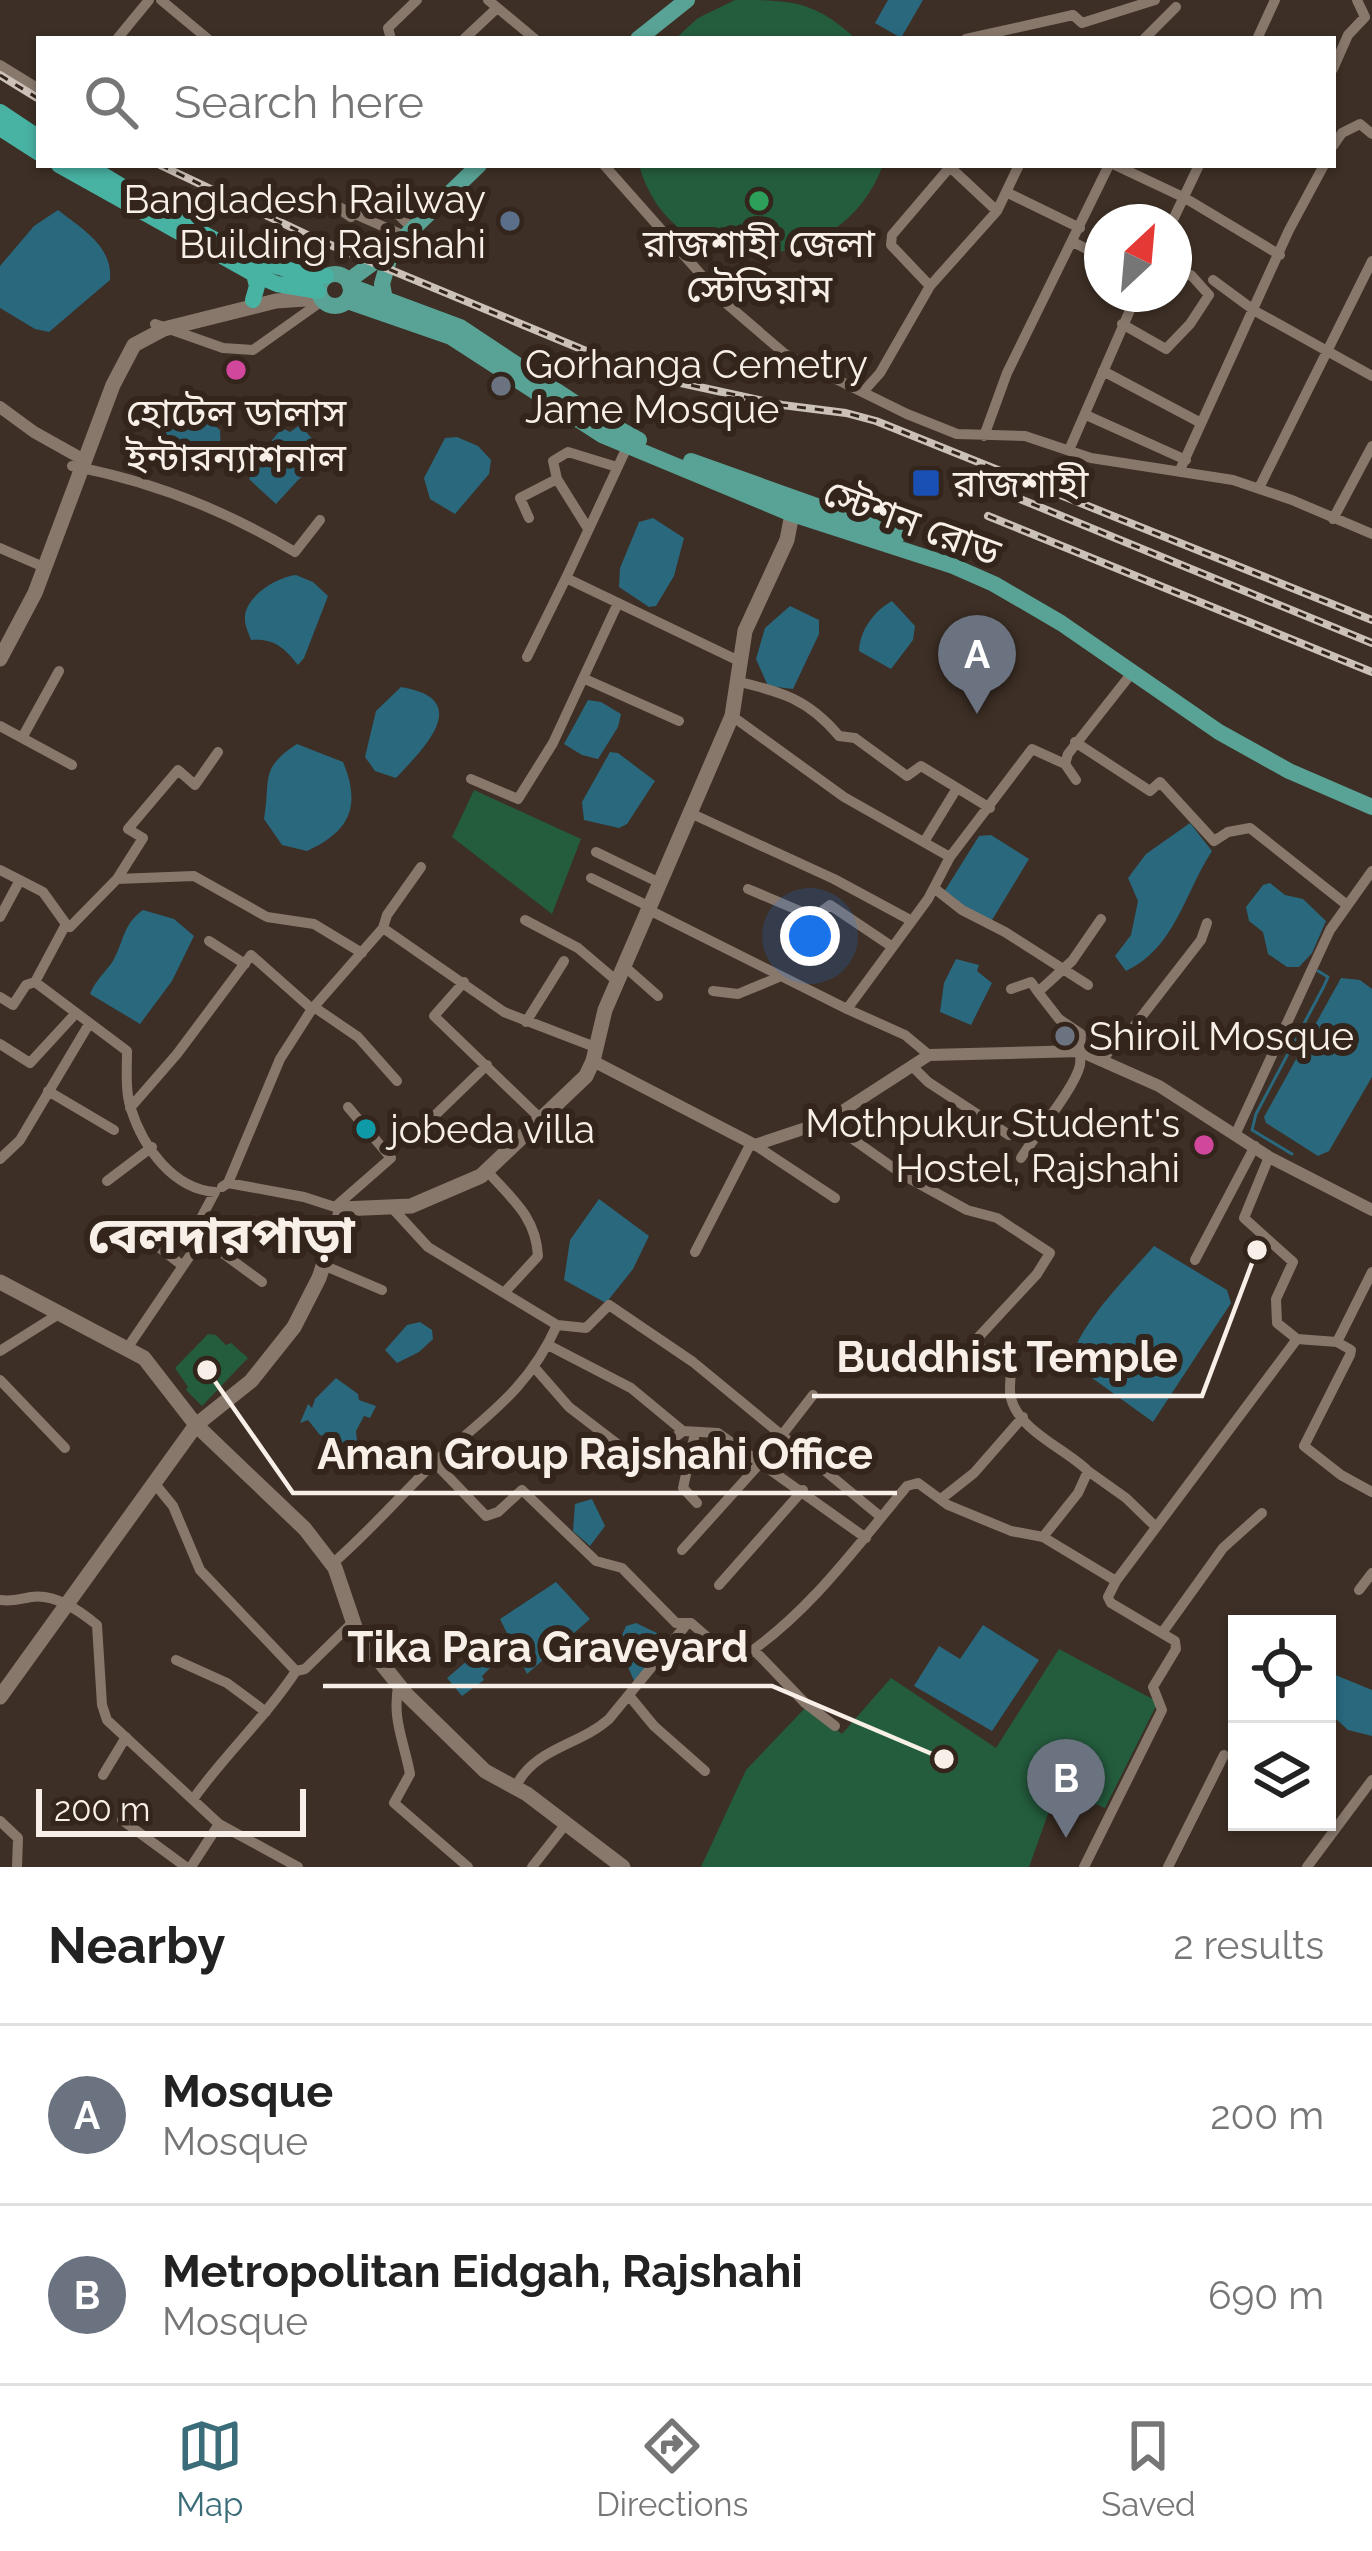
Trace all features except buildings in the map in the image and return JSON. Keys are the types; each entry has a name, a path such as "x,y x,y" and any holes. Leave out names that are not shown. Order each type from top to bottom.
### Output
{"highway":[{"path":"0,112 36,136"},
{"path":"0,128 36,151"},
{"name":"স্টেশন রোড","path":"64,168 254,274 277,284 332,289"},
{"name":"স্টেশন রোড","path":"91,168 240,250 332,289"},
{"path":"253,299 254,274"}],"main road":[{"path":"642,36 687,0"},
{"path":"159,326 332,289 476,168"},
{"path":"385,298 382,284 406,230"},
{"path":"0,655 35,593 115,358 129,341 159,326 253,299 332,289"},
{"name":"স্টেশন রোড","path":"332,289 385,298 460,327 634,437 968,561 1031,592 1227,725 1279,755 1372,797"},
{"name":"স্টেশন রোড","path":"332,289 451,337 559,409 628,445 792,514 994,584 1061,622 1131,674 1255,752 1372,807"},
{"path":"0,655 30,592 78,463"},
{"path":"0,1697 196,1425 251,1381 294,1328 322,1265 338,1208 411,1206 487,1171 586,1076 621,974 732,716 745,631 787,540 792,514"},
{"path":"0,1282 144,1358 196,1425 305,1529 332,1564 346,1594 352,1623 366,1647 472,1759 622,1867"}],"street":[{"path":"119,36 149,0"},
{"path":"161,0 179,5 205,36"},
{"path":"390,36 388,28 417,0"},
{"path":"984,36 1073,15 1082,23 1155,0"},
{"path":"1258,36 1275,0"},
{"path":"1336,61 1348,35 1365,17 1357,0"},
{"path":"466,36 492,4 531,36"},
{"path":"1147,36 1177,7"},
{"path":"0,65 36,87"},
{"path":"1336,142 1360,124 1372,134"},
{"path":"607,168 728,305 785,354 957,434 1025,436 1091,458 1183,465"},
{"path":"930,286 891,245 892,235 949,168"},
{"path":"953,168 997,211"},
{"path":"863,392 880,373 930,286 997,211 1018,168"},
{"path":"984,436 1007,373 1111,168"},
{"path":"1119,168 1184,198 1280,255"},
{"path":"1181,204 1198,168"},
{"path":"1183,465 1323,168"},
{"path":"1006,192 1081,228"},
{"path":"376,193 406,230"},
{"path":"351,218 332,205 406,230"},
{"path":"1073,242 1084,248"},
{"path":"1258,488 1372,261"},
{"path":"1122,325 1166,349 1209,295 1192,276"},
{"path":"1213,280 1255,311 1372,376"},
{"path":"159,326 224,349 253,350 332,289"},
{"path":"1069,450 1128,312"},
{"path":"1102,371 1201,423"},
{"path":"0,407 78,463 245,522 295,552 320,520"},
{"path":"1086,415 1183,465 1258,488 1372,535"},
{"path":"527,658 628,445"},
{"path":"1333,519 1372,446"},
{"path":"587,527 556,479 553,461 568,452 617,467"},
{"path":"530,518 520,498 556,479"},
{"path":"0,548 39,566"},
{"path":"566,578 739,661"},
{"path":"471,779 518,799 553,743 618,603"},
{"path":"22,738 59,671"},
{"path":"1065,764 1075,742 1131,674"},
{"path":"585,679 679,721"},
{"path":"736,681 795,698 818,710 839,736 855,738 907,776 921,766 990,808"},
{"path":"732,716 844,797 950,856"},
{"path":"0,725 71,765"},
{"path":"1075,742 1150,791 1160,782 1214,841 1228,832 1250,828 1348,905"},
{"path":"847,1009 934,888 950,856 1032,749 1065,764 1076,780"},
{"path":"0,870 43,892 70,927 116,879 143,838 128,829 178,770 195,785 218,752"},
{"path":"924,842 957,788"},
{"path":"688,812 834,879 910,920"},
{"path":"596,852 660,883"},
{"path":"128,1347 202,1238 200,1220 215,1192 227,1183 280,1059 314,1008 383,928 421,868"},
{"path":"1236,1133 1330,930 1372,871"},
{"path":"116,879 194,875 268,917 314,924 362,952"},
{"path":"591,878 778,977 905,1035 929,1055"},
{"path":"0,916 20,880"},
{"path":"934,888 962,910 1088,985"},
{"path":"748,889 814,917 830,905 891,946"},
{"path":"1038,992 1064,970 1101,919"},
{"path":"525,920 658,996"},
{"path":"1100,1061 1202,940 1207,922"},
{"path":"0,997 13,1005 26,985 35,982 65,924"},
{"path":"383,928 503,1012 594,1054 753,1144 835,1198"},
{"path":"209,941 245,964"},
{"path":"130,1108 251,956 358,1037 398,1081"},
{"path":"526,1022 564,961"},
{"path":"713,991 738,994 778,977"},
{"path":"35,982 127,1051 130,1108 152,1147 172,1178 200,1191 215,1192"},
{"path":"464,982 434,1016 543,1121"},
{"path":"1011,989 1031,982 1059,1019 1081,1034 1079,1066 1071,1087 1021,1158"},
{"path":"0,1044 30,1063 76,1013"},
{"path":"0,1159 20,1140 88,1024"},
{"path":"695,1252 753,1144 827,1121 929,1055 1080,1051 1159,1086 1269,1157 1372,1210"},
{"path":"427,1123 487,1065"},
{"path":"912,1066 928,1082 1009,1136"},
{"path":"48,1091 114,1130"},
{"path":"227,1183 338,1208 391,1157 348,1107"},
{"path":"827,1121 905,1176 967,1210 997,1218 1050,1253 1037,1274 974,1342 1010,1369 1009,1395 1042,1437 1072,1455 1156,1527"},
{"path":"107,1181 152,1147"},
{"path":"1195,1260 1255,1147"},
{"path":"1269,1157 1244,1218 1293,1262 1276,1299 1277,1323 1297,1339 1337,1342 1351,1350 1304,1446 1372,1492"},
{"path":"487,1171 532,1220 537,1238 538,1256 505,1293"},
{"path":"394,1210 428,1247 557,1325 586,1328 608,1305 672,1345 881,1516"},
{"path":"122,1238 142,1234 183,1266"},
{"path":"202,1238 262,1282"},
{"path":"322,1265 382,1290"},
{"path":"1337,1342 1372,1272"},
{"path":"0,1351 62,1312"},
{"path":"332,1564 435,1463 499,1410 550,1346 557,1325"},
{"path":"1084,1867 1162,1711 1153,1687 1176,1649 1175,1641 1108,1597 1297,1339"},
{"path":"550,1346 632,1388 689,1432"},
{"path":"534,1367 569,1407 642,1463 689,1432 718,1433 866,1538"},
{"path":"0,1380 65,1448"},
{"path":"782,1435 813,1395"},
{"path":"940,1499 974,1473 1023,1417"},
{"path":"689,1432 683,1488 697,1503"},
{"path":"682,1550 762,1461"},
{"path":"435,1463 486,1516 498,1512 522,1490 596,1561 622,1568 668,1616 686,1625"},
{"path":"1043,1537 1078,1493 1088,1471"},
{"path":"515,1788 529,1767 559,1747 595,1732 631,1698 638,1682 686,1625 691,1623 729,1656 742,1657 754,1650 847,1564 907,1486 918,1483 940,1499 1011,1531 1043,1537 1116,1581"},
{"path":"154,1484 173,1505 200,1570 296,1671"},
{"path":"719,1585 803,1490"},
{"path":"1162,1634 1223,1548 1262,1513"},
{"path":"1359,1590 1372,1573"},
{"path":"0,1600 15,1602 35,1596 69,1606 97,1625 107,1720 219,1824 298,1867"},
{"path":"194,1798 296,1671 305,1669 352,1623"},
{"path":"754,1650 805,1703 835,1726"},
{"path":"176,1660 227,1683 266,1712"},
{"path":"399,1682 396,1727 410,1774 394,1803 467,1867"},
{"path":"631,1698 704,1772"},
{"path":"103,1775 126,1738"},
{"path":"1168,1867 1224,1755"},
{"path":"1307,1867 1372,1780"},
{"path":"122,1820 188,1867 219,1824"},
{"path":"0,1821 18,1838 17,1867"},
{"path":"532,1867 565,1825"}],"green space":[{"path":"735,0 771,1 814,10 853,36 678,36 698,18"},
{"name":"রাজশাহী জেলা স্টেডিয়াম","path":"640,168 881,168 862,203 832,231 796,248 758,254 720,249 686,233 658,205"},
{"path":"474,790 581,839 552,914 452,837"},
{"path":"208,1334 226,1345 231,1343 248,1358 202,1406 186,1390 175,1368"},
{"path":"1059,1649 1158,1702 1105,1808 1057,1789 1029,1867 701,1867 746,1770 806,1707 842,1734 891,1678 996,1748"}],"water":[{"path":"888,0 923,0 902,36 875,23"},
{"path":"58,210 101,248 110,280 49,332 0,308 0,266 34,226"},
{"path":"173,411 202,415 220,430 221,458 189,458 160,441"},
{"path":"300,425 330,459 299,479 276,504 249,479 282,428 290,432"},
{"path":"457,437 478,446 491,460 489,474 455,514 430,499 424,478 445,438"},
{"path":"653,518 684,538 674,576 656,606 649,607 619,587 620,568 639,522"},
{"path":"296,575 328,596 298,665 277,645 251,640 245,620 249,604 263,590"},
{"path":"892,601 915,626 913,640 891,669 859,651 869,622"},
{"path":"790,606 819,620 819,634 793,689 768,686 756,659 765,628"},
{"path":"401,687 423,693 435,702 439,713 430,739 396,778 375,771 365,757 376,711"},
{"path":"588,700 621,714 598,759 564,744"},
{"path":"297,744 343,762 351,791 342,825 307,851 282,845 264,819 272,768"},
{"path":"610,752 655,781 627,824 619,828 584,820 582,802"},
{"path":"1190,823 1212,851 1167,934 1143,961 1126,971 1115,956 1131,935 1138,901 1128,878 1146,854"},
{"path":"991,835 1029,859 992,920 978,918 944,892 979,836"},
{"path":"1270,883 1285,895 1303,899 1326,921 1312,953 1299,967 1287,967 1268,954 1263,932 1249,921 1246,907"},
{"path":"143,910 174,919 194,936 172,981 140,1024 90,994 113,961 128,927"},
{"path":"956,959 979,965 977,971 992,983 971,1025 940,1012 944,983"},
{"path":"1341,978 1360,980 1372,989 1372,1077 1329,1151 1318,1156 1266,1123 1264,1117"},
{"path":"599,1199 649,1236 633,1269 606,1303 564,1280 570,1240"},
{"path":"1154,1246 1227,1290 1231,1303 1153,1422 1070,1362 1083,1332"},
{"path":"420,1322 432,1330 433,1339 397,1363 385,1350 407,1325"},
{"path":"336,1378 358,1394 359,1400 376,1406 370,1418 364,1416 349,1452 331,1444 332,1437 320,1435 308,1420 300,1423 308,1404 312,1408"},
{"path":"592,1499 605,1526 590,1546 573,1531 575,1504"},
{"path":"556,1582 590,1619 527,1674 500,1619"},
{"path":"636,1623 659,1634 665,1644 635,1683 618,1644 626,1626"},
{"path":"983,1625 1039,1660 992,1731 914,1686 939,1646 960,1659"},
{"path":"481,1649 494,1664 482,1676 484,1680 462,1696 447,1678"},
{"path":"1336,1675 1372,1690 1372,1736 1348,1730 1336,1719"}],"waterway":[{"path":"1292,1154 1252,1130 1328,977 1318,971"}],"railway":[{"path":"0,75 36,97"},
{"path":"166,168 316,239 644,375 876,421 1372,620"},
{"path":"998,490 1372,643"},
{"path":"988,516 1372,672"}],"place":[{"name":"রাজশাহী জেলা স্টেডিয়াম","path":"759,201"},
{"name":"Bangladesh Railway Building Rajshahi","path":"510,221"},
{"name":"হোটেল ডালাস ইন্টারন্যাশনাল","path":"236,370"},
{"name":"Gorhanga Cemetry Jame Mosque","path":"501,386"},
{"name":"রাজশাহী","path":"926,483"},
{"name":"Mosque","path":"977,714"},
{"name":"Shiroil Mosque","path":"1065,1036"},
{"name":"jobeda villa","path":"366,1129"},
{"name":"Mothpukur Student's Hostel, Rajshahi","path":"1204,1145"},
{"name":"Buddhist Temple","path":"1257,1250"},
{"name":"Aman Group Rajshahi Office","path":"207,1370"},
{"name":"Tika Para Graveyard","path":"944,1759"},
{"name":"Metropolitan Eidgah, Rajshahi","path":"1066,1838"}],"district":[{"name":"বেলদারপাড়া","path":"221,1235"}]}
